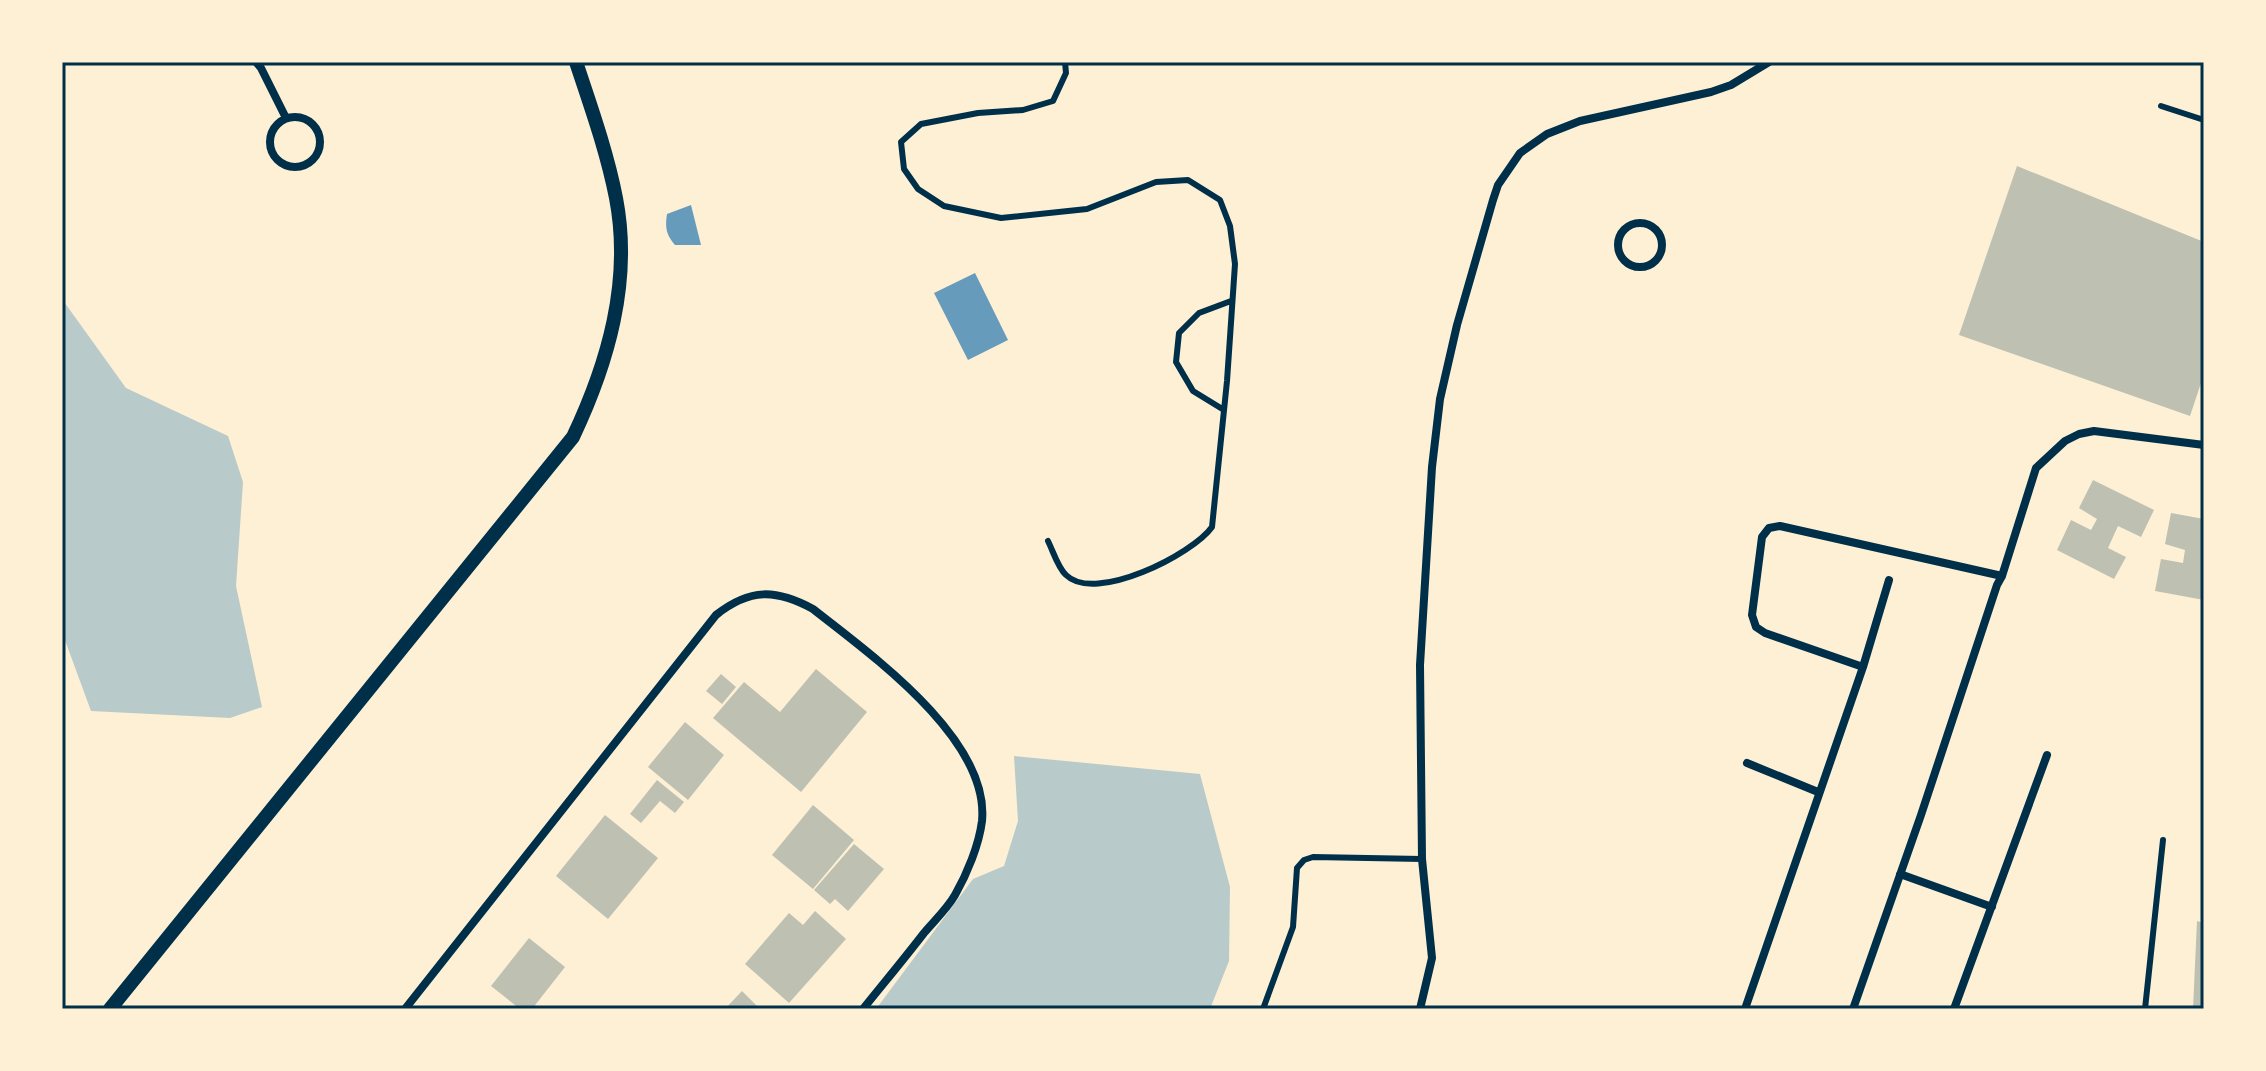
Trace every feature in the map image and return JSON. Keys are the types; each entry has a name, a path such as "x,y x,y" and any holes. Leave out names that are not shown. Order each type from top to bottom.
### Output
{"street":[{"path":"256,62 286,118"},
{"path":"110,1009 573,437 602,370 614,329 621,235 607,159 576,62"},
{"path":"1420,1009 1432,958 1422,859 1420,665 1432,467 1440,399 1457,325 1498,185 1520,153 1547,134 1580,121 1711,92 1731,85 1769,62"},
{"path":"286,118 303,118 311,122 319,134 316,157 304,166 288,167 272,152 270,137 286,118"},
{"path":"1646,223 1659,234 1662,248 1648,265 1634,266 1627,263 1619,252 1619,237 1630,225 1646,223"},
{"path":"1853,1009 2036,468 2065,441 2094,431 2204,445"},
{"path":"1863,667 1765,633 1756,627 1752,615 1762,537 1769,528 1780,526 2002,576"},
{"path":"1746,1006 1863,667 1889,580"},
{"path":"405,1009 716,615 735,600 755,595 795,599 813,609 917,696 938,718 974,772 982,820 977,841 954,897 863,1009"},
{"path":"1954,1009 2047,755"},
{"path":"1747,763 1818,792"},
{"path":"1900,874 1992,907"}],"lane":[{"path":"1048,541 1065,575 1079,583 1100,583 1124,580 1190,548 1205,537 1212,527 1235,264 1230,226 1220,200 1188,180 1156,182 1087,209 1001,218 944,206 918,189 904,169 901,142 921,124 978,113 1023,110 1053,101 1066,73 1065,62"},
{"path":"2161,106 2204,120"},
{"path":"1224,410 1193,391 1176,362 1179,333 1199,313 1231,301"},
{"path":"2145,1009 2163,840"},
{"path":"1263,1009 1293,927 1297,868 1304,860 1313,857 1422,859"}],"shaded area":[{"path":"62,299 126,388 228,436 243,482 236,586 262,707 230,718 91,711 62,632"},
{"path":"1014,756 1200,774 1230,887 1229,961 1210,1009 876,1009 973,879 1004,866 1018,821"}],"water":[{"path":"691,205 701,245 675,245 667,231 667,214"},
{"path":"975,273 1008,340 968,360 934,293"}],"building":[{"path":"2017,166 2204,242 2204,374 2190,416 1959,335"},
{"path":"2093,480 2154,510 2141,537 2118,526 2108,548 2126,557 2114,579 2057,550 2071,520 2091,530 2097,519 2079,508"},
{"path":"2171,513 2204,519 2204,600 2155,591 2161,559 2183,563 2185,550 2165,544"},
{"path":"816,669 867,712 801,792 713,718 744,682 780,712"},
{"path":"721,674 736,687 722,704 706,691"},
{"path":"685,722 724,755 688,800 648,767"},
{"path":"657,780 684,802 675,813 660,801 641,823 630,814"},
{"path":"813,805 854,840 813,889 772,855"},
{"path":"605,815 658,858 608,919 556,876"},
{"path":"854,844 884,869 848,911 835,899 830,904 814,890"},
{"path":"815,911 846,939 789,1003 745,964 789,913 803,925"},
{"path":"2197,921 2204,923 2204,1009 2193,1009"},
{"path":"529,938 565,967 532,1009 520,1009 491,986"},
{"path":"742,991 760,1009 725,1009"}]}
